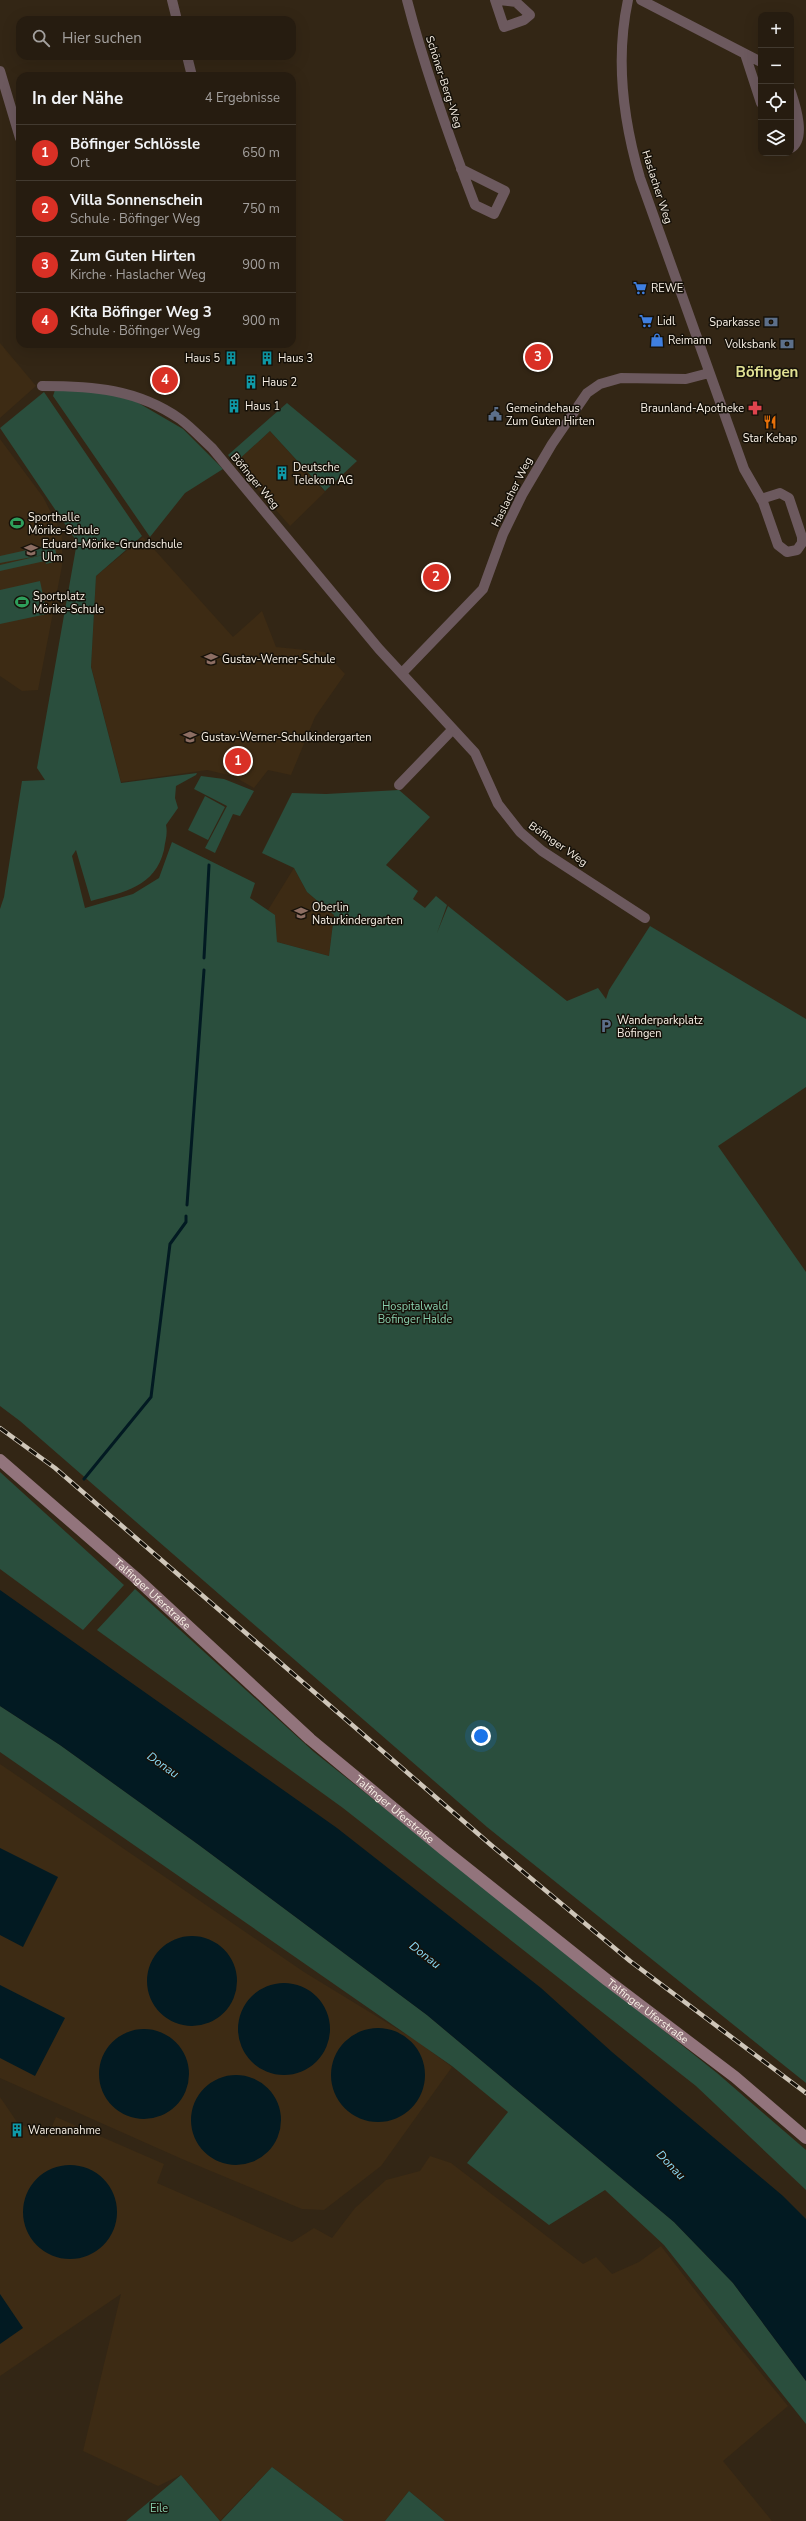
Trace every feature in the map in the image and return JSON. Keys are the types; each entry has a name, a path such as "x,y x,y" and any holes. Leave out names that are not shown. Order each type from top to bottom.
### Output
{"street":[{"path":"172,0 176,16"},
{"name":"Schöner-Berg-Weg","path":"407,0 431,83 461,169 475,205 494,214 505,191 461,169"},
{"path":"495,0 504,27 524,20 530,15 516,2 499,0"},
{"name":"Haslacher Weg","path":"628,0 621,56 623,98 628,133 640,178 744,469 761,499 779,547 787,552 797,550 802,543 802,536 789,498 780,493 761,499"},
{"path":"641,0 758,60"},
{"path":"745,54 758,94"},
{"path":"188,60 191,72"},
{"path":"0,71 16,125"},
{"path":"794,102 803,132 800,142 794,146"},
{"name":"Haslacher Weg","path":"402,673 480,594 488,581 507,526 526,487 574,409 587,393 600,384 621,378 686,379 709,373"},
{"name":"Böfinger Weg","path":"42,386 89,386 134,395 180,419 212,448 402,673 475,753 498,804 520,832 542,851 645,918"},
{"path":"399,785 453,729"},
{"name":"Talfinger Uferstraße","path":"0,1460 136,1578 310,1739 467,1868 607,1980 735,2077 806,2138"}],"shaded area":[{"path":"0,343 36,386 0,418"},
{"path":"270,431 325,492 290,526 235,463"},
{"name":"Eduard-Mörike-Grundschule Ulm","path":"0,439 43,497 62,534 62,566 38,690 22,691 0,676"},
{"name":"Gustav-Werner-Schule","path":"143,537 233,637 262,611 276,647 325,652 345,674 315,717 291,775 268,770 254,788 233,776 207,770 121,782 91,666 96,576"},
{"name":"Oberlin Naturkindergarten","path":"294,868 307,892 334,915 329,956 277,942 275,916 268,910"},
{"path":"0,1764 304,1972 417,2041 452,2067 381,2166 324,2210 302,2209 182,2159 0,2078"},
{"path":"0,2097 17,2122 47,2138 56,2117 164,2164 157,2183 292,2242 314,2228 332,2238 355,2208 386,2180 420,2171 430,2156 451,2163 583,2264 596,2257 612,2274 639,2262 661,2246 732,2338 788,2406 723,2461 772,2521 445,2521 409,2491 385,2521 344,2521 272,2467 220,2521 181,2475 158,2486 83,2451 121,2294 0,2376"}],"green space":[{"path":"55,390 95,391 135,401 183,429 223,469 185,493 150,537 53,396"},
{"name":"Hospitalwald Böfinger Halde","path":"44,392 142,536 96,576 91,667 121,783 197,773 176,786 175,798 178,808 166,825 167,834 160,862 146,880 126,891 91,901 76,850 72,856 85,908 133,894 159,878 172,842 255,883 250,898 275,915 277,942 329,956 334,915 307,892 294,868 262,853 292,793 326,794 399,790 430,817 386,865 418,891 413,899 425,908 436,896 447,905 437,933 448,906 567,1001 598,988 606,999 609,990 650,926 806,1019 806,1087 718,1146 806,1272 806,2083 487,1827 20,1421 0,1406 0,909 4,897 22,781 45,780 37,768 77,542 0,428"},
{"path":"287,403 357,461 325,491 270,431 235,463 228,455"},
{"path":"54,544 58,561 46,564 45,561 0,571 0,565 43,555 0,563 0,556"},
{"name":"Sportplatz Mörike-Schule","path":"40,581 47,614 0,624 0,590"},
{"path":"201,776 224,779 254,791 240,816 233,814 215,853 205,848 227,806 194,789"},
{"path":"205,796 225,807 208,840 188,830"},
{"path":"0,1472 124,1585 83,1630 0,1569"},
{"path":"135,1589 314,1752 717,2073 806,2150 806,2190 696,2086 343,1808 97,1630"},
{"path":"0,1706 60,1745 199,1845 427,2015 674,2222 733,2283 806,2381 806,2424 664,2245 605,2190 549,2225 467,2163 508,2112 452,2066 0,1752"},
{"path":"272,2467 344,2521 221,2521"},
{"name":"Eile","path":"181,2475 220,2521 126,2521"},
{"path":"409,2491 445,2521 385,2521"}],"water":[{"name":"Donau","path":"0,1590 337,1828 541,1988 612,2052 783,2196 806,2219 806,2381 733,2283 674,2222 427,2015 199,1845 60,1745 0,1706"},
{"path":"0,1848 58,1877 23,1947 0,1935"},
{"path":"192,1936 209,1939 224,1949 234,1964 237,1981 234,1998 224,2013 209,2023 192,2026 175,2023 160,2013 150,1998 147,1981 150,1964 160,1949 175,1939"},
{"path":"284,1983 293,1984 310,1991 322,2003 329,2020 329,2038 322,2055 310,2067 293,2074 284,2075 275,2074 258,2067 246,2055 239,2038 238,2029 239,2020 246,2003 258,1991 275,1984"},
{"path":"0,1985 65,2018 35,2076 0,2058"},
{"path":"378,2028 396,2032 411,2042 421,2057 425,2075 421,2093 411,2108 396,2118 378,2122 360,2118 345,2108 335,2093 331,2075 335,2057 345,2042 360,2032"},
{"path":"144,2029 161,2032 176,2042 186,2057 189,2074 186,2091 176,2106 161,2116 144,2119 127,2116 112,2106 102,2091 99,2074 102,2057 112,2042 127,2032"},
{"path":"227,2075 245,2075 261,2082 274,2095 281,2111 281,2129 274,2145 261,2158 245,2165 227,2165 211,2158 198,2145 191,2129 191,2111 198,2095 211,2082"},
{"path":"70,2165 88,2168 104,2178 114,2194 117,2212 114,2230 104,2246 88,2256 70,2259 52,2256 36,2246 26,2230 23,2212 26,2194 36,2178 52,2168"},
{"path":"0,2294 23,2328 0,2344"}],"waterway":[{"path":"204,958 209,865"},
{"path":"187,1205 204,970"},
{"path":"84,1479 151,1397 170,1244 186,1222 186,1216"}],"railway":[{"path":"0,1428 55,1468 491,1845 630,1961 806,2093"}],"place":[{"name":"REWE","path":"640,288"},
{"name":"Lidl","path":"646,321"},
{"name":"Sparkasse","path":"771,322"},
{"name":"Reimann","path":"657,340"},
{"name":"Volksbank","path":"787,344"},
{"name":"Zum Guten Hirten","path":"538,357"},
{"name":"Haus 5","path":"231,358"},
{"name":"Haus 3","path":"267,358"},
{"name":"Kita Böfinger Weg 3","path":"165,380"},
{"name":"Haus 2","path":"251,382"},
{"name":"Haus 1","path":"234,406"},
{"name":"Braunland-Apotheke","path":"755,408"},
{"name":"Gemeindehaus Zum Guten Hirten","path":"495,414"},
{"name":"Star Kebap","path":"770,422"},
{"name":"Deutsche Telekom AG","path":"282,473"},
{"name":"Sporthalle Mörike-Schule","path":"17,523"},
{"name":"Eduard-Mörike-Grundschule Ulm","path":"31,550"},
{"name":"Villa Sonnenschein","path":"436,577"},
{"name":"Sportplatz Mörike-Schule","path":"22,602"},
{"name":"Gustav-Werner-Schule","path":"211,659"},
{"name":"Gustav-Werner-Schulkindergarten","path":"190,737"},
{"name":"Böfinger Schlössle","path":"238,761"},
{"name":"Oberlin Naturkindergarten","path":"301,913"},
{"name":"Wanderparkplatz Böfingen","path":"606,1026"},
{"name":"Warenanahme","path":"17,2130"}],"district":[{"name":"Böfingen","path":"767,372"}]}
